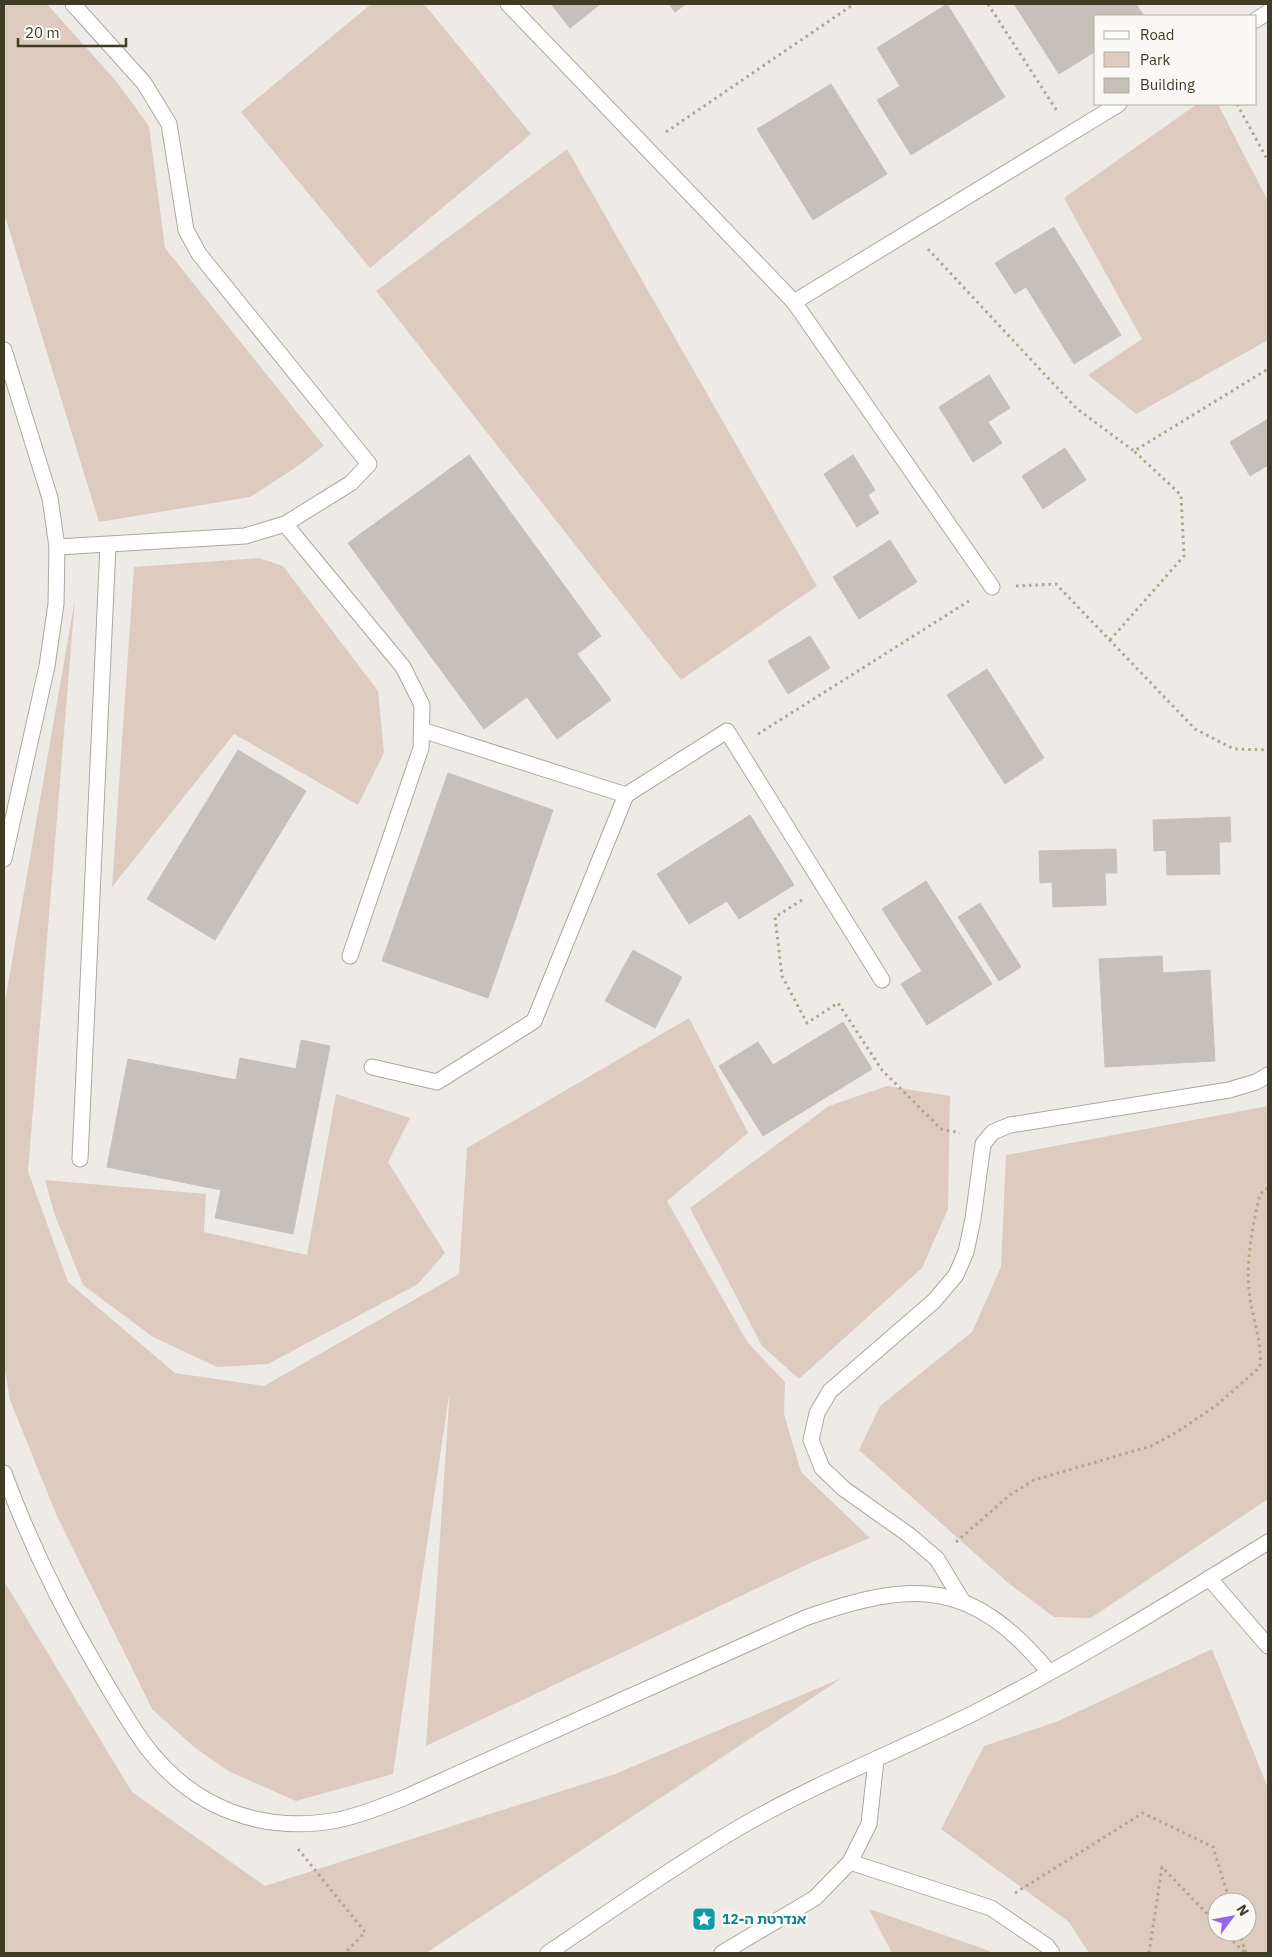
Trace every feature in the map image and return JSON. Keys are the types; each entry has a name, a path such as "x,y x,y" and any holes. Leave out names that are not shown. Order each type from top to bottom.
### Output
{"street":[{"path":"57,548 245,536 285,524 351,483 369,464 199,254 186,230 169,124 144,83 72,4"},
{"path":"508,4 794,302 992,587"},
{"path":"1257,19 1268,12"},
{"path":"794,302 1116,105"},
{"path":"4,350 50,498 57,548 56,604 47,666 4,859"},
{"path":"285,524 404,667 422,705 421,748 350,956"},
{"path":"80,1159 108,545"},
{"path":"422,730 626,795"},
{"path":"372,1067 437,1082 534,1021 626,795 727,732 882,980"},
{"path":"963,1602 937,1559 909,1535 844,1489 822,1468 811,1440 817,1413 830,1391 934,1301 956,1275 966,1252 973,1219 983,1144 993,1132 1010,1125 1229,1090 1256,1082 1268,1075"},
{"path":"4,1473 42,1565 74,1630 124,1714 146,1746 169,1772 194,1792 220,1808 248,1818 277,1823 308,1824 339,1819 380,1807 805,1618 846,1604 881,1596 940,1595 984,1611 1002,1624 1049,1672"},
{"path":"548,1953 644,1888 741,1827 789,1800 978,1711 1049,1672 1268,1542"},
{"path":"1209,1578 1268,1646"},
{"path":"722,1953 815,1898 850,1862 869,1824 876,1760"},
{"path":"850,1862 991,1908 1047,1946 1052,1953"}],"path":[{"path":"645,146 854,4"},
{"path":"988,4 1071,133"},
{"path":"1238,105 1268,161"},
{"path":"910,231 1076,408 1134,451 1181,495 1184,556 1110,640"},
{"path":"1134,451 1268,369"},
{"path":"737,747 992,587 1056,584 1195,729 1234,749 1268,750"},
{"path":"823,886 775,917 782,976 807,1022 838,1003 882,1070 941,1129 987,1139"},
{"path":"937,1559 1010,1495 1034,1480 1151,1446 1177,1432 1217,1405 1260,1368 1261,1353 1250,1296 1249,1249 1260,1194 1268,1188"},
{"path":"991,1908 1143,1813 1213,1847 1227,1892"},
{"path":"277,1823 365,1932 345,1953"},
{"path":"1149,1953 1162,1867 1207,1914"},
{"path":"1234,1942 1245,1953"}],"green space":[{"path":"4,4 47,4 116,81 149,126 165,248 324,446 295,468 250,497 99,522 4,213"},
{"path":"371,4 424,4 531,134 370,268 241,112"},
{"path":"1196,105 1219,105 1268,201 1268,340 1136,414 1088,375 1142,339 1064,198"},
{"path":"567,149 817,586 681,680 376,291"},
{"path":"259,558 283,566 378,691 384,753 358,805 234,734 112,887 134,567"},
{"path":"75,599 28,1171 68,1282 175,1373 264,1386 459,1274 467,1148 689,1018 748,1133 667,1201 748,1343 785,1382 784,1414 801,1472 870,1538 808,1564 426,1746 450,1389 393,1774 296,1801 230,1772 194,1747 152,1709 56,1514 10,1400 4,1364 4,1007"},
{"path":"887,1086 950,1096 948,1209 922,1268 799,1379 762,1346 690,1208 829,1106"},
{"path":"336,1094 410,1118 388,1162 445,1253 418,1284 268,1364 217,1367 153,1337 83,1285 54,1213 45,1180 206,1194 204,1232 307,1255"},
{"path":"1268,1106 1268,1499 1091,1618 1054,1617 1007,1582 859,1450 880,1406 972,1332 1001,1267 1006,1155"},
{"path":"4,1581 132,1792 265,1886 615,1774 842,1678 426,1953 4,1953"},
{"path":"1212,1649 1268,1788 1268,1953 1089,1953 1069,1922 941,1829 984,1746 1056,1722"},
{"path":"869,1909 987,1950 992,1953 892,1953"}],"building":[{"path":"551,4 599,4 599,5 570,28"},
{"path":"669,4 686,4 675,12"},
{"path":"947,4 1005,97 911,155 877,100 900,86 877,48"},
{"path":"1014,4 1136,4 1143,15 1094,15 1094,52 1059,74"},
{"path":"831,84 887,174 813,220 757,129"},
{"path":"1054,227 1121,335 1074,364 1026,287 1015,294 995,263"},
{"path":"989,375 1010,408 988,422 1002,443 973,462 939,407"},
{"path":"1268,419 1268,465 1250,476 1230,442"},
{"path":"1065,448 1086,480 1043,509 1022,476"},
{"path":"469,455 601,636 577,654 611,700 557,739 527,697 484,729 348,543"},
{"path":"853,455 875,490 868,495 879,513 857,527 824,474"},
{"path":"890,540 917,582 859,619 833,577"},
{"path":"810,636 830,668 788,694 768,661"},
{"path":"987,669 1044,758 1005,784 947,695"},
{"path":"238,750 306,791 215,940 147,899"},
{"path":"448,773 553,810 488,998 382,961"},
{"path":"750,815 794,885 739,919 727,901 689,924 657,874"},
{"path":"1230,817 1231,842 1219,842 1220,874 1167,875 1166,850 1154,851 1153,820"},
{"path":"1116,849 1117,873 1105,873 1106,905 1053,907 1052,882 1040,883 1039,851"},
{"path":"926,881 992,984 927,1025 901,984 922,971 882,909"},
{"path":"980,903 1021,967 999,981 958,917"},
{"path":"633,950 682,977 655,1028 605,1001"},
{"path":"1162,956 1163,973 1210,970 1215,1061 1105,1067 1099,959"},
{"path":"843,1022 872,1069 763,1136 719,1066 758,1042 773,1065"},
{"path":"301,1040 330,1046 293,1234 215,1218 221,1190 107,1167 128,1059 236,1080 240,1058 296,1069"}],"place":[{"name":"אנדרטת ה-12","path":"704,1919"}]}
